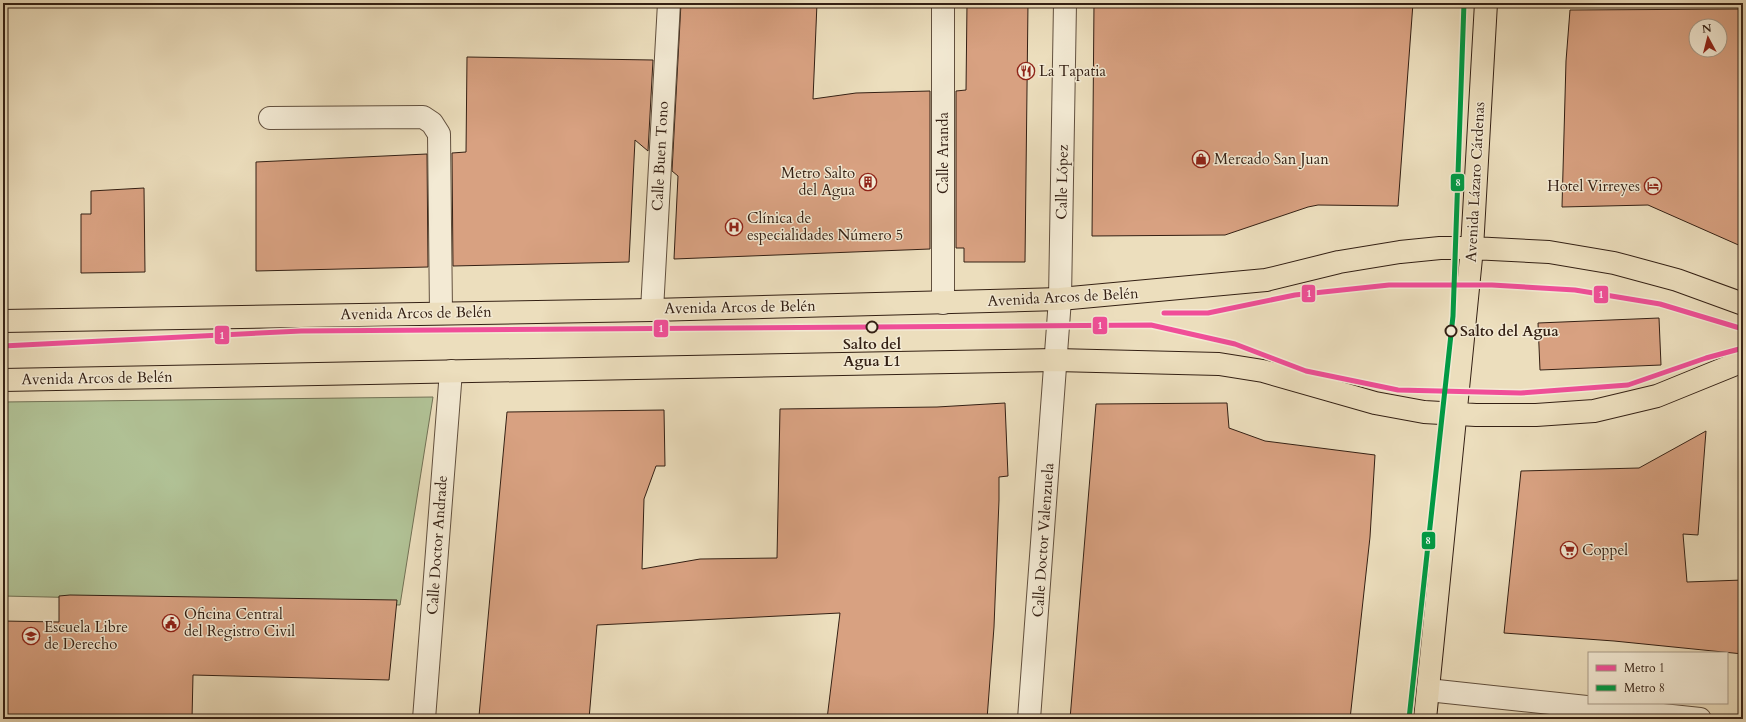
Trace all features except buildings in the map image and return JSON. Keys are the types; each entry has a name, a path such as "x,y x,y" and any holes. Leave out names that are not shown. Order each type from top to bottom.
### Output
{"main road":[{"name":"Avenida Lázaro Cárdenas","path":"1425,719 1472,248 1486,3"},
{"name":"Avenida Arcos de Belén","path":"3,321 652,310 1060,299 1266,280 1339,262 1440,248 1549,252 1614,263 1677,280 1743,304"},
{"name":"Avenida Arcos de Belén","path":"3,380 1056,360 1219,364 1263,371 1375,403 1424,412 1456,415 1536,415 1594,411 1657,396 1743,361"}],"street":[{"name":"Calle Buen Tono","path":"652,310 669,3"},
{"name":"Calle Aranda","path":"943,3 943,302"},
{"name":"Calle López","path":"1056,360 1060,299 1065,3"},
{"path":"270,118 423,117 432,123 439,134 441,313"},
{"name":"Calle Doctor Valenzuela","path":"1029,719 1056,360"},
{"name":"Calle Doctor Andrade","path":"424,719 451,371"},
{"path":"1428,690 1700,719"}],"green space":[{"path":"433,397 400,605 3,596 3,402"}],"metro line":[{"name":"8","path":"1409,719 1453,316 1464,3"},
{"name":"1","path":"1164,313 1208,313 1295,295 1389,285 1492,285 1575,290 1660,304 1743,329"},
{"name":"1","path":"3,346 301,331 1151,325 1235,344 1306,371 1398,390 1521,393 1628,385 1706,358 1743,348"}],"place":[{"name":"La Tapatia","path":"1026,71"},
{"name":"Mercado San Juan","path":"1201,159"},
{"name":"Metro Salto del Agua","path":"868,182"},
{"name":"Hotel Virreyes","path":"1653,186"},
{"name":"Clínica de especialidades Número 5","path":"734,227"},
{"name":"Salto del Agua L1","path":"872,327"},
{"name":"Salto del Agua","path":"1451,331"},
{"name":"Coppel","path":"1569,550"},
{"name":"Oficina Central del Registro Civil","path":"171,623"},
{"name":"Escuela Libre de Derecho","path":"31,636"}]}
